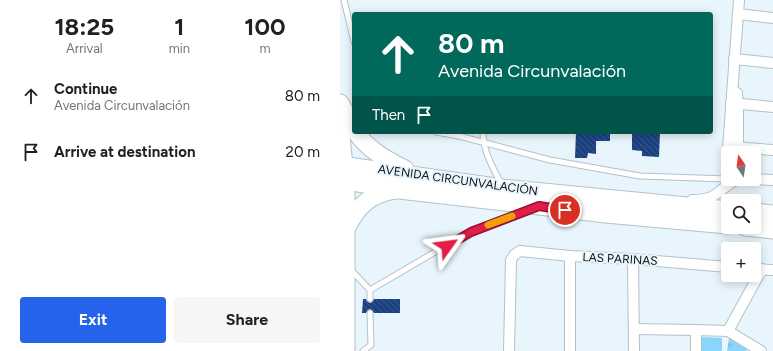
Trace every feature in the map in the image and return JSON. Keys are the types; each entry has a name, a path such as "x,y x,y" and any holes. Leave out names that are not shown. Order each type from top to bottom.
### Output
{"main road":[{"path":"340,103 352,124"},
{"path":"340,126 346,229 346,351"},
{"path":"358,134 376,153 418,176"},
{"name":"AVENIDA CIRCUNVALACIÓN","path":"342,172 418,176 503,188 721,209"},
{"name":"AVENIDA CIRCUNVALACIÓN","path":"342,172 399,190 606,214 721,225"},
{"path":"346,229 356,212 366,201 378,194 399,190"},
{"path":"761,213 773,214"},
{"path":"761,229 773,230"}],"street":[{"path":"734,146 734,59 739,0"},
{"path":"738,14 773,18"},
{"path":"734,59 773,63"},
{"path":"734,103 773,107"},
{"path":"761,150 773,150"},
{"path":"761,179 773,180"},
{"name":"AVENIDA CIRCUNVALACIÓN","path":"624,200 646,196 678,200 703,200 719,193 727,186"},
{"name":"LAS PARINAS","path":"510,351 511,260 514,255 520,252 721,266"},
{"path":"570,256 570,351"},
{"path":"634,259 634,351"},
{"path":"761,269 773,270"},
{"path":"728,331 752,282"},
{"path":"634,329 728,331 761,351"},
{"path":"696,330 696,351"}],"lane":[{"path":"344,0 352,34"},
{"path":"445,134 550,160 640,176 721,180"},
{"path":"483,134 483,143 487,154 503,188"},
{"path":"370,290 471,232 539,206"},
{"path":"346,266 370,290 370,299"},
{"path":"363,351 371,345 370,313"}],"green space":[{"path":"702,337 722,338 722,351 701,351"},
{"path":"729,338 747,348 746,351 727,351"}],"building":[{"path":"576,134 610,134 610,141 596,141 596,154 588,153 587,158 575,158"},
{"path":"632,134 660,134 659,157 642,156 642,151 632,150"},
{"path":"363,299 366,299 370,303 374,299 400,299 400,313 374,313 370,309 366,313 362,313"}],"slow traffic":[{"path":"488,225 512,216"}],"route":[{"path":"447,246 471,232 539,206 565,210"}]}
